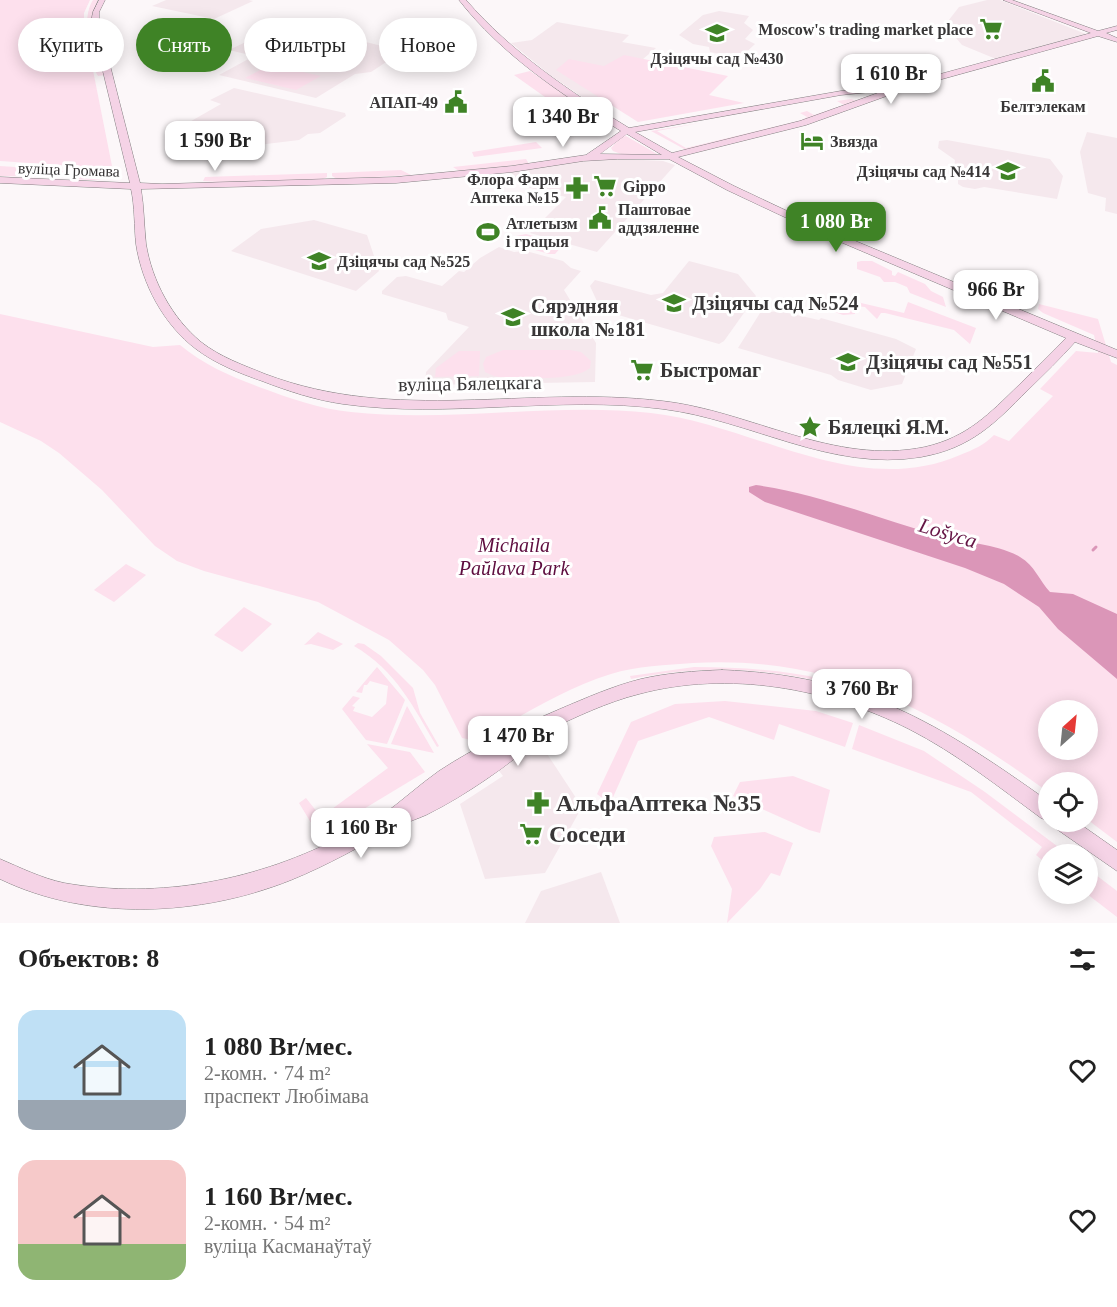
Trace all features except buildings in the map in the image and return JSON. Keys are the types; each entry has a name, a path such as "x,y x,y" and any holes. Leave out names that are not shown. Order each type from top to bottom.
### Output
{"main road":[{"name":"вуліца Бялецкага","path":"102,0 96,12 95,22 136,186 142,247 147,271 165,306 190,338 212,354 238,367 294,388 341,399 424,405 593,400 636,402 694,410 837,451 902,455 942,447 983,427 1073,337"},
{"path":"462,0 476,17 536,70 669,157 830,235 1117,354"},
{"path":"1006,0 1117,40"},
{"path":"1071,24 1086,26 1117,22"},
{"path":"583,158 600,152 627,131 903,87 1117,28"},
{"path":"669,157 803,123 869,94"},
{"path":"610,143 610,151 623,156"},
{"name":"вуліца Громава","path":"0,180 136,186 366,181 443,176 583,158 669,157"},
{"path":"88,185 116,178 130,166"},
{"path":"0,869 63,892 90,896 118,898 198,894 242,887 278,875 419,809 523,742 546,723 599,699 655,683 721,677 785,682 863,701 914,723 972,757 1038,805"},
{"path":"1076,832 1117,862"}],"shaded area":[{"path":"166,0 253,1 216,18 152,6"},
{"path":"987,0 1000,0 1086,34 996,59 962,45 945,25 959,7"},
{"name":"Дзіцячы сад №430","path":"719,11 749,16 744,23 753,30 745,39 755,44 740,58 710,52 709,47 693,44 679,35 703,15"},
{"path":"557,22 629,35 622,42 656,48 591,103 550,75 511,43 532,40"},
{"path":"367,42 379,45 379,67 371,72 355,74 316,98 219,75 232,72 232,68 244,61 244,72 367,72"},
{"path":"244,43 244,54 232,51 232,49"},
{"path":"234,88 345,113 346,116 320,133 308,134 299,140 224,149 182,139 186,124 221,104 210,100"},
{"path":"1087,132 1117,138 1117,214 1105,211 1106,198 1088,193 1080,152"},
{"name":"Дзіцячы сад №414","path":"947,140 1050,159 1063,176 1057,199 984,187 975,189 963,187 958,184 958,174 954,168 955,160 938,148 939,141"},
{"path":"602,158 663,161 675,165 597,252 530,233 566,197 519,185 511,172"},
{"name":"Дзіцячы сад №525","path":"314,220 367,235 379,271 356,291 231,251 261,229"},
{"name":"Сярэдняя школа №181","path":"499,247 514,252 526,251 563,261 571,268 581,271 564,290 596,343 595,382 425,385 426,372 469,327 448,320 446,313 382,294 382,291 397,277 406,276 442,286 459,271 464,272 480,258"},
{"name":"Дзіцячы сад №524","path":"689,261 738,274 756,296 724,341 719,344 601,310 590,286 595,280 651,295 663,293"},
{"name":"Дзіцячы сад №551","path":"779,311 819,320 821,318 896,339 916,349 902,384 871,390 838,380 831,375 738,348 760,313"},
{"path":"756,485 803,494 941,536 1011,552 1033,569 1050,592 1073,594 1117,614 1117,679 1058,629 1039,607 1004,584 965,568 765,502 749,492 749,487"},
{"path":"538,740 582,807 545,873 485,879 460,804 503,776 496,767 527,753"},
{"path":"601,872 620,923 525,923 541,891"}],"green space":[{"path":"0,0 90,0 84,18 18,18 18,72 93,72 112,166 105,168 0,161"},
{"path":"93,0 98,0 93,18 87,18"},
{"path":"624,55 728,76 709,95 744,103 638,122 556,70 569,59 604,66"},
{"path":"530,71 613,128 593,131 514,75"},
{"path":"96,72 104,72 105,75 98,76"},
{"path":"257,72 302,72 321,76 296,90 245,78"},
{"path":"851,99 857,101 809,119 686,150 651,131 700,123 657,131 686,148 802,120 807,117 800,113 807,111 814,115 844,105 837,101"},
{"path":"549,105 574,123 569,127 530,118"},
{"path":"626,136 658,155 621,154 613,151 611,148 621,137"},
{"path":"536,142 542,148 474,157 472,152"},
{"path":"526,159 529,164 459,171 453,167"},
{"path":"0,166 46,169 53,177 0,176"},
{"path":"401,170 411,175 337,179 332,176 332,173"},
{"path":"52,171 112,173 101,179 85,180 55,176"},
{"path":"327,173 327,177 321,180 234,183 203,181 205,177"},
{"path":"526,234 560,243 562,246 555,254 549,254 511,243 516,236"},
{"path":"872,261 892,271 892,275 895,276 898,272 925,284 931,291 943,297 946,307 910,293 907,287 895,282 884,282 880,277 857,269 857,262"},
{"path":"831,296 904,313 908,302 976,328 970,344 954,330 885,313 881,313 877,319 865,307 854,306 855,314 843,315 823,308 820,301 827,300"},
{"name":"Michaila Paŭlava Park","path":"1039,304 1098,319 1111,362 1117,365 1117,842 1098,828 1098,772 1038,772 1038,785 966,737 925,714 882,694 838,679 792,669 744,663 693,663 631,669 576,687 477,741 462,738 435,685 423,670 389,640 318,602 204,571 177,561 155,546 102,490 59,453 41,441 0,422 0,314 153,347 180,345 208,364 238,379 293,399 339,411 389,415 576,410 651,413 689,420 843,464 882,469 921,467 960,455 994,435 1009,441 1053,396 1040,389 1076,351 1098,353 1094,335 1038,309"},
{"path":"503,350 581,352 591,361 590,368 572,375 549,378 505,378 485,372 483,364 486,357"},
{"path":"459,351 480,351 479,376 435,377 436,368"},
{"path":"126,564 146,575 114,602 94,590"},
{"path":"244,607 272,624 242,652 214,635"},
{"path":"318,632 343,644 333,650 311,644 304,645"},
{"path":"358,643 364,644 381,656 413,688 420,713 439,746 437,747 412,704 393,678 354,646"},
{"path":"377,667 405,700 387,744 366,740 342,709 353,696 360,698 352,706 355,707 353,711 372,717 386,704 388,686 370,681 364,685 362,693 356,692"},
{"path":"694,667 743,668 791,673 861,689 884,698 883,700 789,675 758,672 696,670 631,679 630,676"},
{"path":"725,701 816,711 853,723 845,747 779,724 774,740 709,717 638,741 610,804 597,794 631,722 675,704"},
{"path":"407,706 434,753 391,744"},
{"path":"859,725 924,751 985,792 1054,844 1038,844 971,792 852,749"},
{"path":"367,744 410,752 425,772 319,836 299,803 306,798 321,817 388,768"},
{"path":"793,776 830,790 820,833 733,796 740,782"},
{"path":"765,832 793,843 780,876 771,873 760,889 727,923 732,889 711,846 714,837"},
{"path":"1098,877 1117,891 1117,917 1098,902"}],"waterway":[{"path":"1093,550 1096,547"}],"place":[{"name":"Moscow's trading market place","path":"991,29"},
{"name":"Дзіцячы сад №430","path":"717,33"},
{"name":"Белтэлекам","path":"1043,81"},
{"name":"АПАП-49","path":"456,102"},
{"name":"Звязда","path":"812,141"},
{"name":"Дзіцячы сад №414","path":"1008,171"},
{"name":"Gippo","path":"605,186"},
{"name":"Флора Фарм Аптека №15","path":"577,188"},
{"name":"Паштовае аддзяленне","path":"600,218"},
{"name":"Атлетызм і грацыя","path":"488,232"},
{"name":"Дзіцячы сад №525","path":"319,261"},
{"name":"Дзіцячы сад №524","path":"674,303"},
{"name":"Сярэдняя школа №181","path":"513,317"},
{"name":"Дзіцячы сад №551","path":"848,362"},
{"name":"Быстромаг","path":"642,370"},
{"name":"Бялецкі Я.М.","path":"810,427"},
{"name":"АльфаАптека №35","path":"538,803"},
{"name":"Соседи","path":"531,834"}],"water label":[{"name":"Lošyca","path":"948,533"}]}
